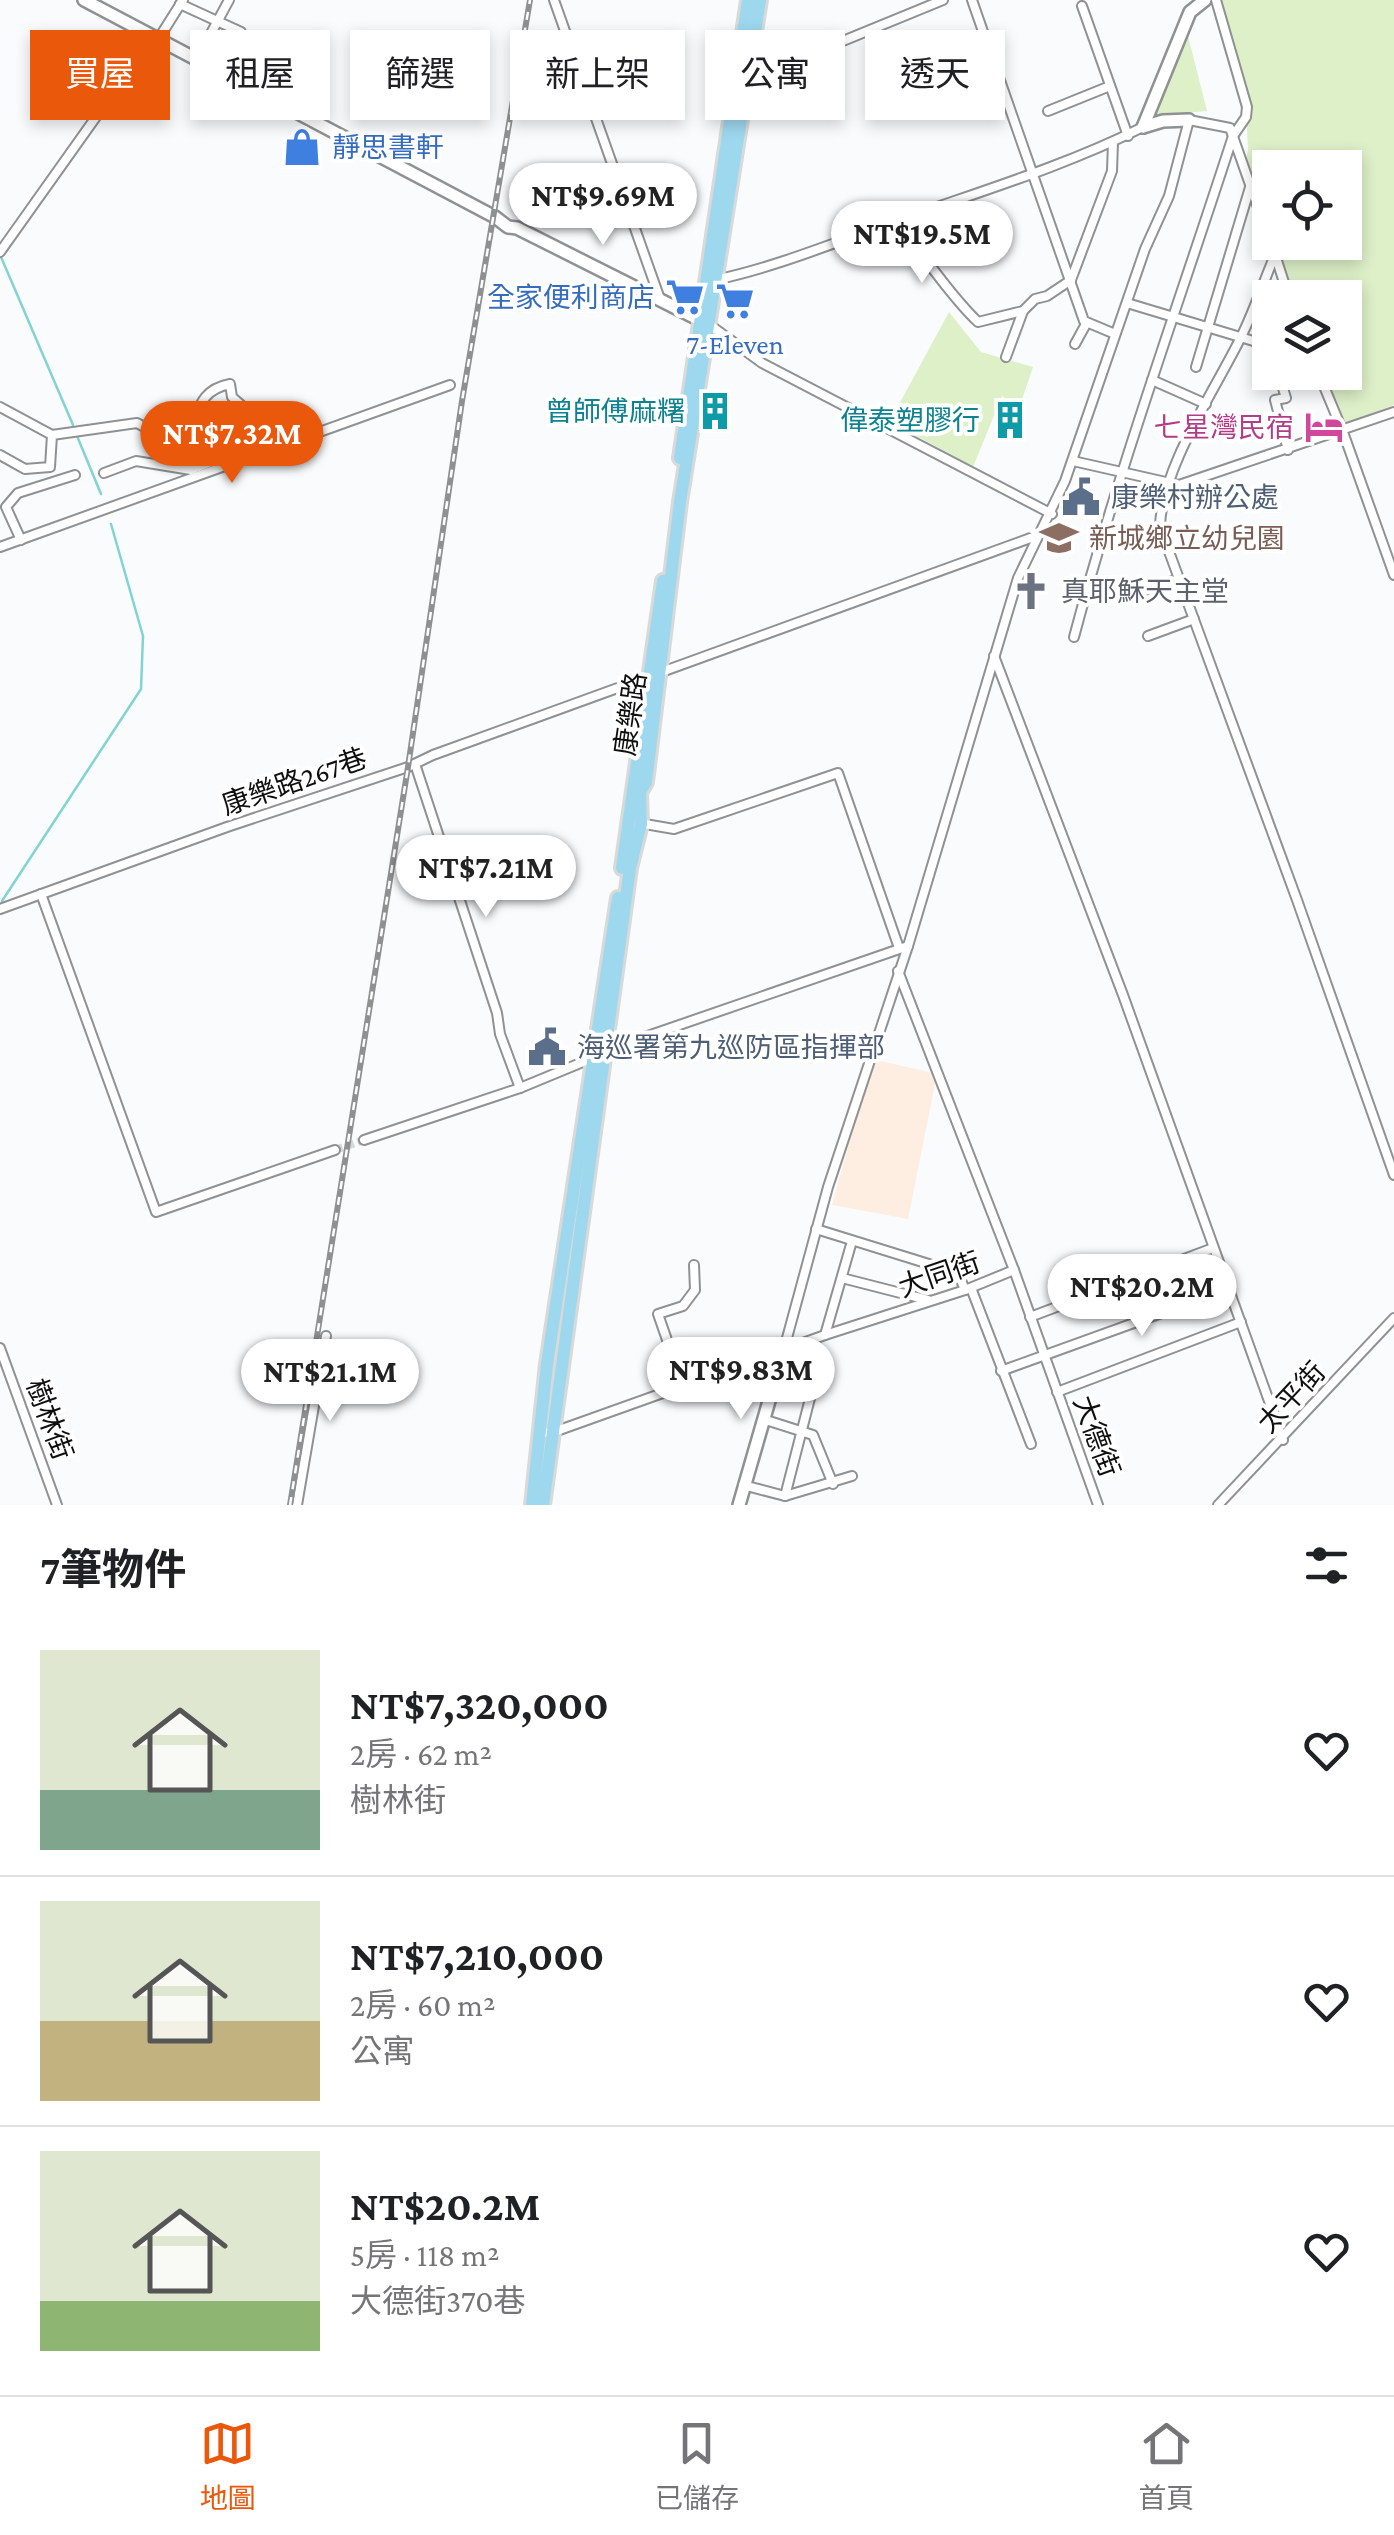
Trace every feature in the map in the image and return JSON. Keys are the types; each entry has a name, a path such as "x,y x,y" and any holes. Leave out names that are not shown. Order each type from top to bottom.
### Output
{"main road":[{"name":"康樂路","path":"711,279 748,0"},
{"name":"康樂路","path":"755,30 760,0"},
{"name":"康樂路","path":"544,1432 607,1049 704,322 739,120"},
{"name":"康樂路","path":"569,1269 593,1058 635,823"},
{"path":"532,1505 544,1432"},
{"path":"543,1505 544,1432"}],"street":[{"path":"84,0 144,30"},
{"path":"211,30 229,0"},
{"path":"554,0 660,300"},
{"path":"845,40 944,0"},
{"path":"972,0 1086,324 1074,344"},
{"path":"1142,127 1187,6 1205,0"},
{"path":"1074,637 1101,534 1233,136 1246,117 1247,107 1216,0"},
{"path":"165,30 181,2 236,30"},
{"path":"1082,6 1128,136"},
{"path":"1048,111 1110,86"},
{"path":"0,252 94,120"},
{"path":"309,120 508,226 704,322 762,363 1052,514"},
{"path":"738,1505 816,1229 1018,578 1036,536 1052,514 1072,461 1145,249 1169,196 1189,120"},
{"path":"711,279 796,258 1163,121 1218,123 1230,128 1252,187"},
{"path":"1006,357 1022,311 1034,299 1071,280 1112,171 1112,142"},
{"path":"1196,367 1251,184"},
{"path":"892,222 911,240 947,291 978,322 1022,311"},
{"path":"1273,260 1242,337 1168,483 1160,510 1160,527 1394,1176"},
{"path":"1127,303 1252,340"},
{"path":"1086,324 1115,334"},
{"path":"1152,380 1206,404"},
{"path":"0,407 52,435 136,423 177,444 188,438 201,399 223,384 230,384 232,397 248,411 262,410 274,432 274,437 191,470 136,461 104,473"},
{"path":"0,548 450,385"},
{"path":"1284,390 1286,398 1275,400 1288,450"},
{"path":"1326,390 1394,575"},
{"path":"1072,461 1168,483 1192,482 1394,412"},
{"path":"0,455 25,469 50,467 52,435"},
{"path":"21,540 6,507 18,492 74,475"},
{"name":"康樂路267巷","path":"0,909 415,764 1036,536"},
{"path":"1138,592 1178,579"},
{"path":"1148,636 1194,620"},
{"path":"994,656 1123,995 1283,1440"},
{"path":"415,764 520,1088"},
{"path":"635,823 674,829 838,773 903,947"},
{"path":"41,894 156,1212 335,1150"},
{"path":"364,1140 520,1088 607,1049 903,947"},
{"name":"大德街","path":"898,971 1014,1270 1098,1505"},
{"path":"816,1229 958,1274 968,1289 1031,1444"},
{"path":"826,1335 852,1241"},
{"path":"1030,1317 1213,1248"},
{"path":"684,1386 658,1314 684,1306 696,1290 694,1265"},
{"name":"大同街","path":"544,1432 1014,1270"},
{"path":"842,1278 932,1301"},
{"path":"1001,1371 1228,1289"},
{"name":"太平街","path":"1218,1505 1394,1318"},
{"path":"1057,1392 1241,1322"},
{"path":"297,1505 326,1336"},
{"path":"786,1496 816,1374 808,1342"},
{"name":"樹林街","path":"0,1348 57,1505"},
{"path":"763,1420 804,1431 817,1440 833,1484"},
{"path":"743,1486 786,1496 852,1476"}],"shaded area":[{"path":"872,1059 937,1074 908,1219 832,1205"}],"green space":[{"path":"1213,0 1394,0 1394,405 1342,425 1334,423 1323,390 1362,390 1362,280 1285,280 1278,260 1362,260 1362,150 1252,150 1252,185 1245,165 1246,109"},
{"path":"1188,36 1207,111 1154,116"},
{"path":"949,312 981,352 1033,367 1019,408 1002,396 973,467 890,421"}],"waterway":[{"path":"1,257 73,425"},
{"path":"77,436 101,494"},
{"path":"2,901 141,689 143,636 111,524"}],"tunnel":[{"path":"335,1150 364,1140"}],"railway":[{"path":"290,1505 462,401 530,0"}],"place":[{"name":"靜思書軒","path":"302,147"},
{"name":"全家便利商店","path":"685,297"},
{"name":"7-Eleven","path":"735,301"},
{"name":"曾師傅麻糬","path":"715,411"},
{"name":"偉泰塑膠行","path":"1010,420"},
{"name":"七星灣民宿","path":"1324,427"},
{"name":"康樂村辦公處","path":"1081,497"},
{"name":"新城鄉立幼兒園","path":"1059,538"},
{"name":"真耶穌天主堂","path":"1031,591"},
{"name":"海巡署第九巡防區指揮部","path":"547,1047"}]}
